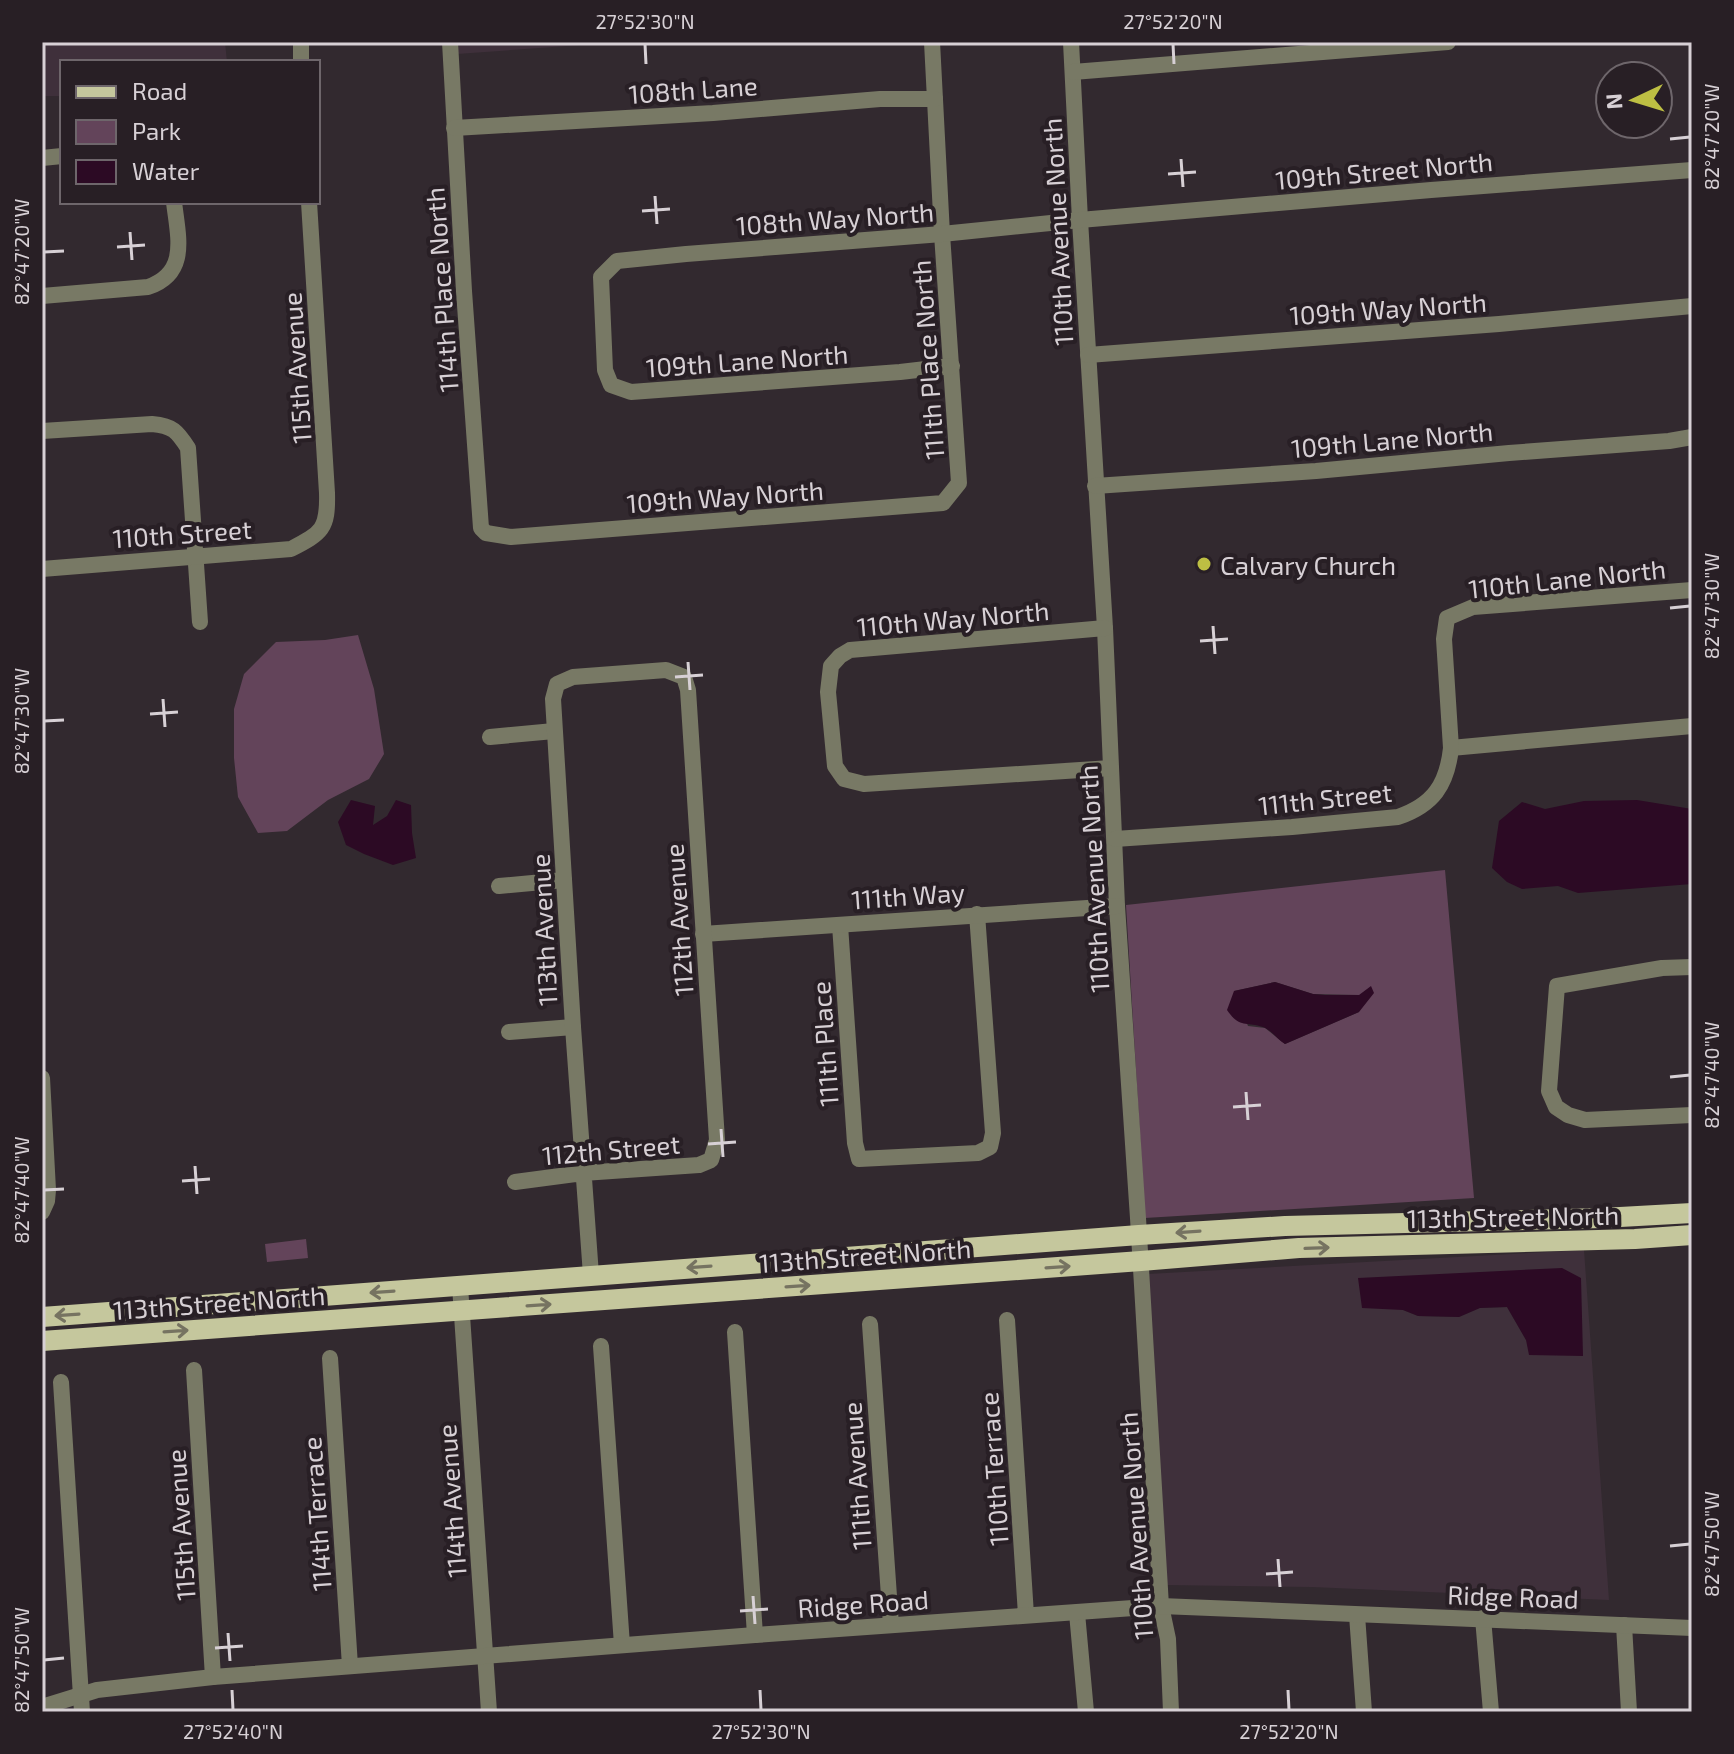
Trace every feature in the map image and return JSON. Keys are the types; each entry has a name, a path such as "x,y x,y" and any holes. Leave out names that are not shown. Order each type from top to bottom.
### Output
{"main road":[{"name":"113th Street North","path":"42,1317 1139,1235 1285,1226 1692,1213"},
{"name":"113th Street North","path":"42,1341 1299,1248 1692,1235"}],"street":[{"name":"114th Place North","path":"450,42 481,528 486,533"},
{"name":"111th Place North","path":"932,42 959,483"},
{"name":"110th Avenue North","path":"1071,42 1105,628 1117,906 1161,1606 1168,1639 1171,1712"},
{"path":"1073,72 1448,42"},
{"name":"108th Lane","path":"454,128 713,113 880,99 935,99"},
{"name":"109th Street North","path":"1080,220 1692,170"},
{"path":"42,296 148,287 161,282 172,272 176,263 178,242 174,204"},
{"name":"115th Avenue","path":"309,204 327,493 327,517 320,530"},
{"name":"108th Way North","path":"605,370 601,277 617,261 1080,220"},
{"name":"109th Way North","path":"1088,355 1692,306"},
{"name":"109th Lane North","path":"605,370 611,385 631,392 952,366"},
{"path":"42,431 152,424 167,425 180,435 188,448 200,622"},
{"name":"109th Lane North","path":"1095,486 1316,471 1692,437"},
{"name":"109th Way North","path":"486,533 511,537 943,503 959,483"},
{"name":"110th Street","path":"42,569 291,549 320,530"},
{"name":"110th Lane North","path":"1447,618 1473,607 1692,590"},
{"name":"111th Street","path":"1115,839 1398,817 1422,806 1445,778 1449,764 1451,748 1444,639 1447,618"},
{"name":"110th Way North","path":"1105,628 850,650 831,666 828,692 835,766 844,779 864,784 1111,768"},
{"name":"112th Avenue","path":"557,684 573,677 666,670 684,677 688,690 717,1140 711,1160"},
{"name":"113th Avenue","path":"557,684 553,699 554,731 591,1275"},
{"path":"1451,748 1692,726"},
{"path":"490,737 554,731"},
{"path":"499,886 564,880"},
{"name":"111th Way","path":"703,934 1117,906"},
{"name":"111th Place","path":"840,925 855,1143 859,1159 978,1153 990,1147 993,1133 977,914"},
{"path":"1692,967 1662,968 1557,986 1549,1091 1556,1107 1585,1120 1692,1115"},
{"path":"509,1032 573,1027"},
{"path":"42,1078 48,1190 42,1212"},
{"name":"112th Street","path":"515,1182 583,1173 699,1165 711,1160"},
{"name":"114th Avenue","path":"460,1286 489,1712"},
{"name":"110th Terrace","path":"1007,1320 1026,1615"},
{"name":"111th Avenue","path":"870,1324 891,1625"},
{"path":"735,1332 755,1635"},
{"path":"601,1346 622,1645"},
{"name":"114th Terrace","path":"330,1358 350,1666"},
{"name":"115th Avenue","path":"194,1370 213,1677"},
{"path":"61,1382 82,1712"},
{"name":"Ridge Road","path":"42,1707 97,1690 213,1677 1161,1606 1692,1628"},
{"path":"1077,1613 1086,1712"},
{"path":"1357,1615 1364,1712"},
{"path":"1483,1618 1491,1712"},
{"path":"1624,1625 1629,1712"}],"shaded area":[{"path":"42,42 225,42 227,60 60,60 60,96 42,96"},
{"path":"456,42 622,42 457,54"},
{"path":"1584,1250 1609,1600 1312,1587 1166,1585 1148,1274","holes":["1581,1279 1526,1340 1507,1307 1479,1308 1459,1317 1418,1316 1403,1310"]}],"green space":[{"path":"358,635 374,689 384,754 369,779 328,800 287,831 258,833 238,797 234,758 234,709 244,674 276,642"},
{"path":"1445,870 1474,1198 1145,1218 1126,905","holes":["1275,982 1313,994 1360,995 1359,1012 1285,1044 1265,1028 1248,1026 1234,991"]},
{"path":"306,1239 308,1258 267,1262 265,1244"}],"water":[{"path":"351,800 375,806 373,825 387,816 396,800 411,805 416,858 393,865 346,845 338,822"},
{"path":"1637,800 1692,809 1692,884 1578,893 1558,886 1522,889 1507,882 1492,868 1499,821 1522,802 1545,809 1584,801"},
{"path":"1275,982 1313,994 1359,995 1371,986 1374,993 1359,1012 1285,1044 1269,1030 1240,1022 1227,1010 1234,991"},
{"path":"1562,1268 1581,1278 1583,1356 1529,1355 1526,1340 1507,1307 1480,1308 1459,1317 1418,1316 1403,1310 1362,1308 1358,1278"}],"place":[{"name":"Calvary Church","path":"1204,564"}]}
